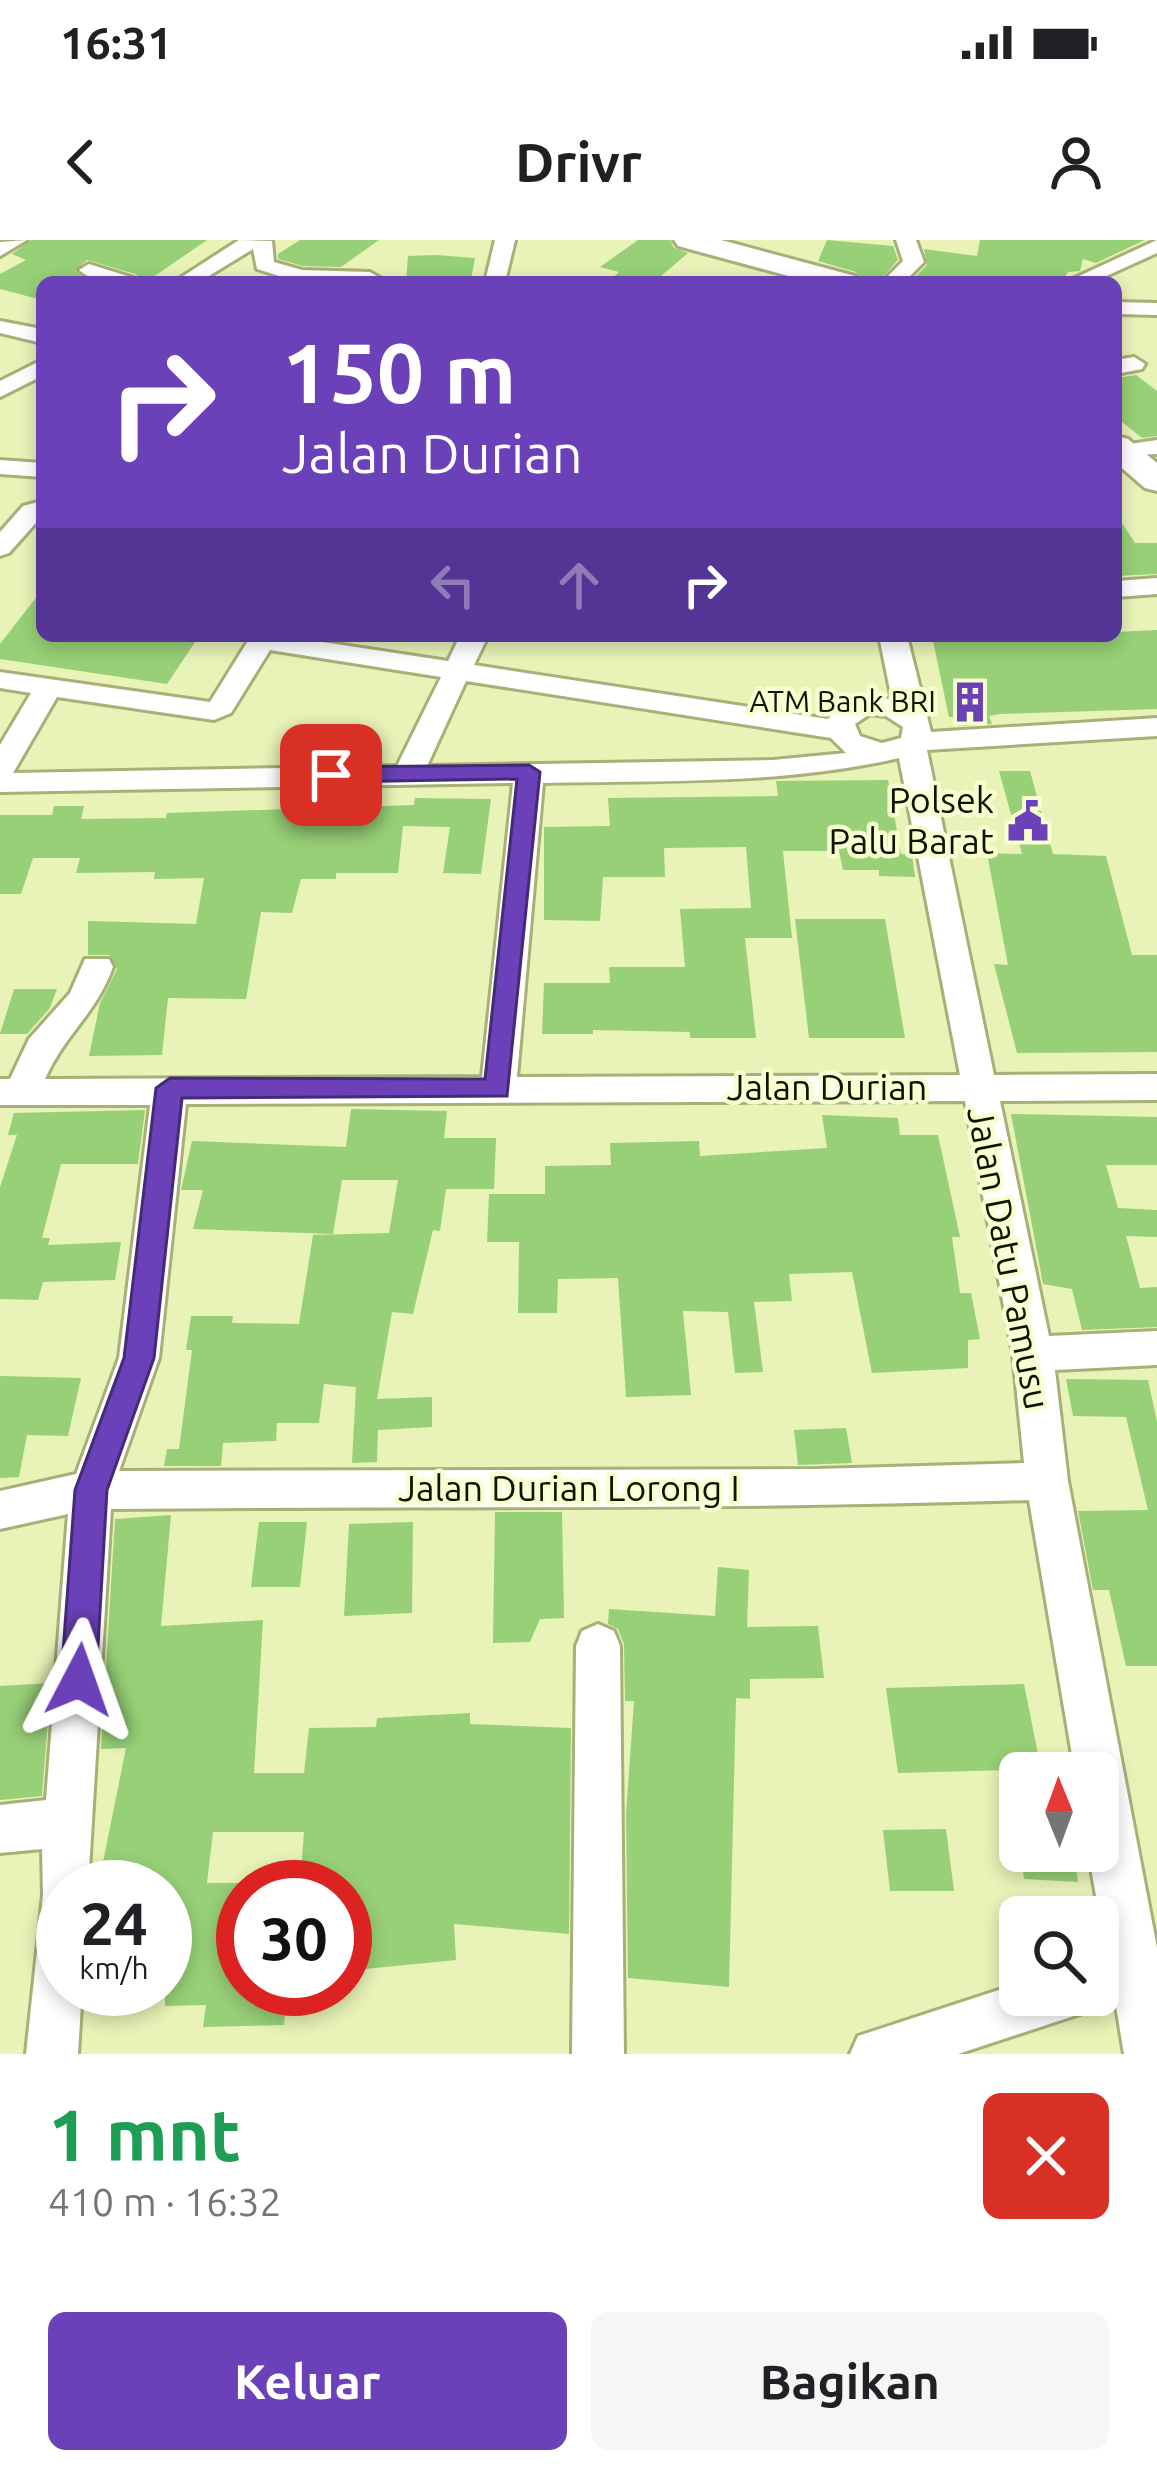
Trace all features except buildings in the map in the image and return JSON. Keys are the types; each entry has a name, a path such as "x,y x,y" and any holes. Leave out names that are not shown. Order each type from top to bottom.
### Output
{"highway":[{"path":"661,240 795,276"},
{"path":"688,240 823,276"},
{"path":"1128,453 1157,481"},
{"path":"1128,453 1157,501"}],"street":[{"path":"0,250 17,240"},
{"path":"496,276 505,240"},
{"path":"899,276 914,262 906,240"},
{"path":"194,276 252,241 266,245 264,265 296,276"},
{"path":"1090,276 1157,246"},
{"path":"89,270 108,276"},
{"path":"1122,308 1157,309"},
{"path":"0,327 36,335"},
{"path":"0,390 36,370"},
{"path":"0,467 36,470"},
{"path":"0,548 36,510"},
{"path":"1122,589 1157,586"},
{"path":"0,680 214,711 262,642"},
{"path":"302,642 465,655"},
{"path":"373,642 849,721 898,710 904,739"},
{"path":"895,642 902,668 904,739"},
{"path":"409,772 465,655"},
{"path":"804,767 902,668"},
{"path":"0,770 47,688"},
{"path":"849,721 851,744 1157,727"},
{"path":"0,784 804,767 904,739"},
{"name":"Jalan Datu Pamusu","path":"904,739 922,792 1033,1354 1047,1481 1094,1752"},
{"path":"498,1089 529,772"},
{"path":"11,1092 40,1048 85,998 97,967"},
{"name":"Jalan Durian","path":"11,1092 1157,1087"},
{"path":"66,1860 91,1490 139,1358 170,1088"},
{"path":"1033,1354 1157,1348"},
{"name":"Jalan Durian Lorong I","path":"0,1510 91,1490 566,1485 817,1488 1047,1481"},
{"path":"598,1646 598,2054"},
{"path":"0,1829 69,1822"},
{"name":"Jalan Datu Pamusu","path":"1113,1872 1129,1977 1150,2054"},
{"path":"52,2054 55,2016"},
{"path":"876,2054 999,2016"}],"place":[{"name":"ATM Bank BRI","path":"970,702"},
{"name":"Polsek Palu Barat","path":"1028,821"}],"route":[{"path":"79,1680 91,1490 139,1358 170,1088 498,1089 529,772 331,775"}]}
